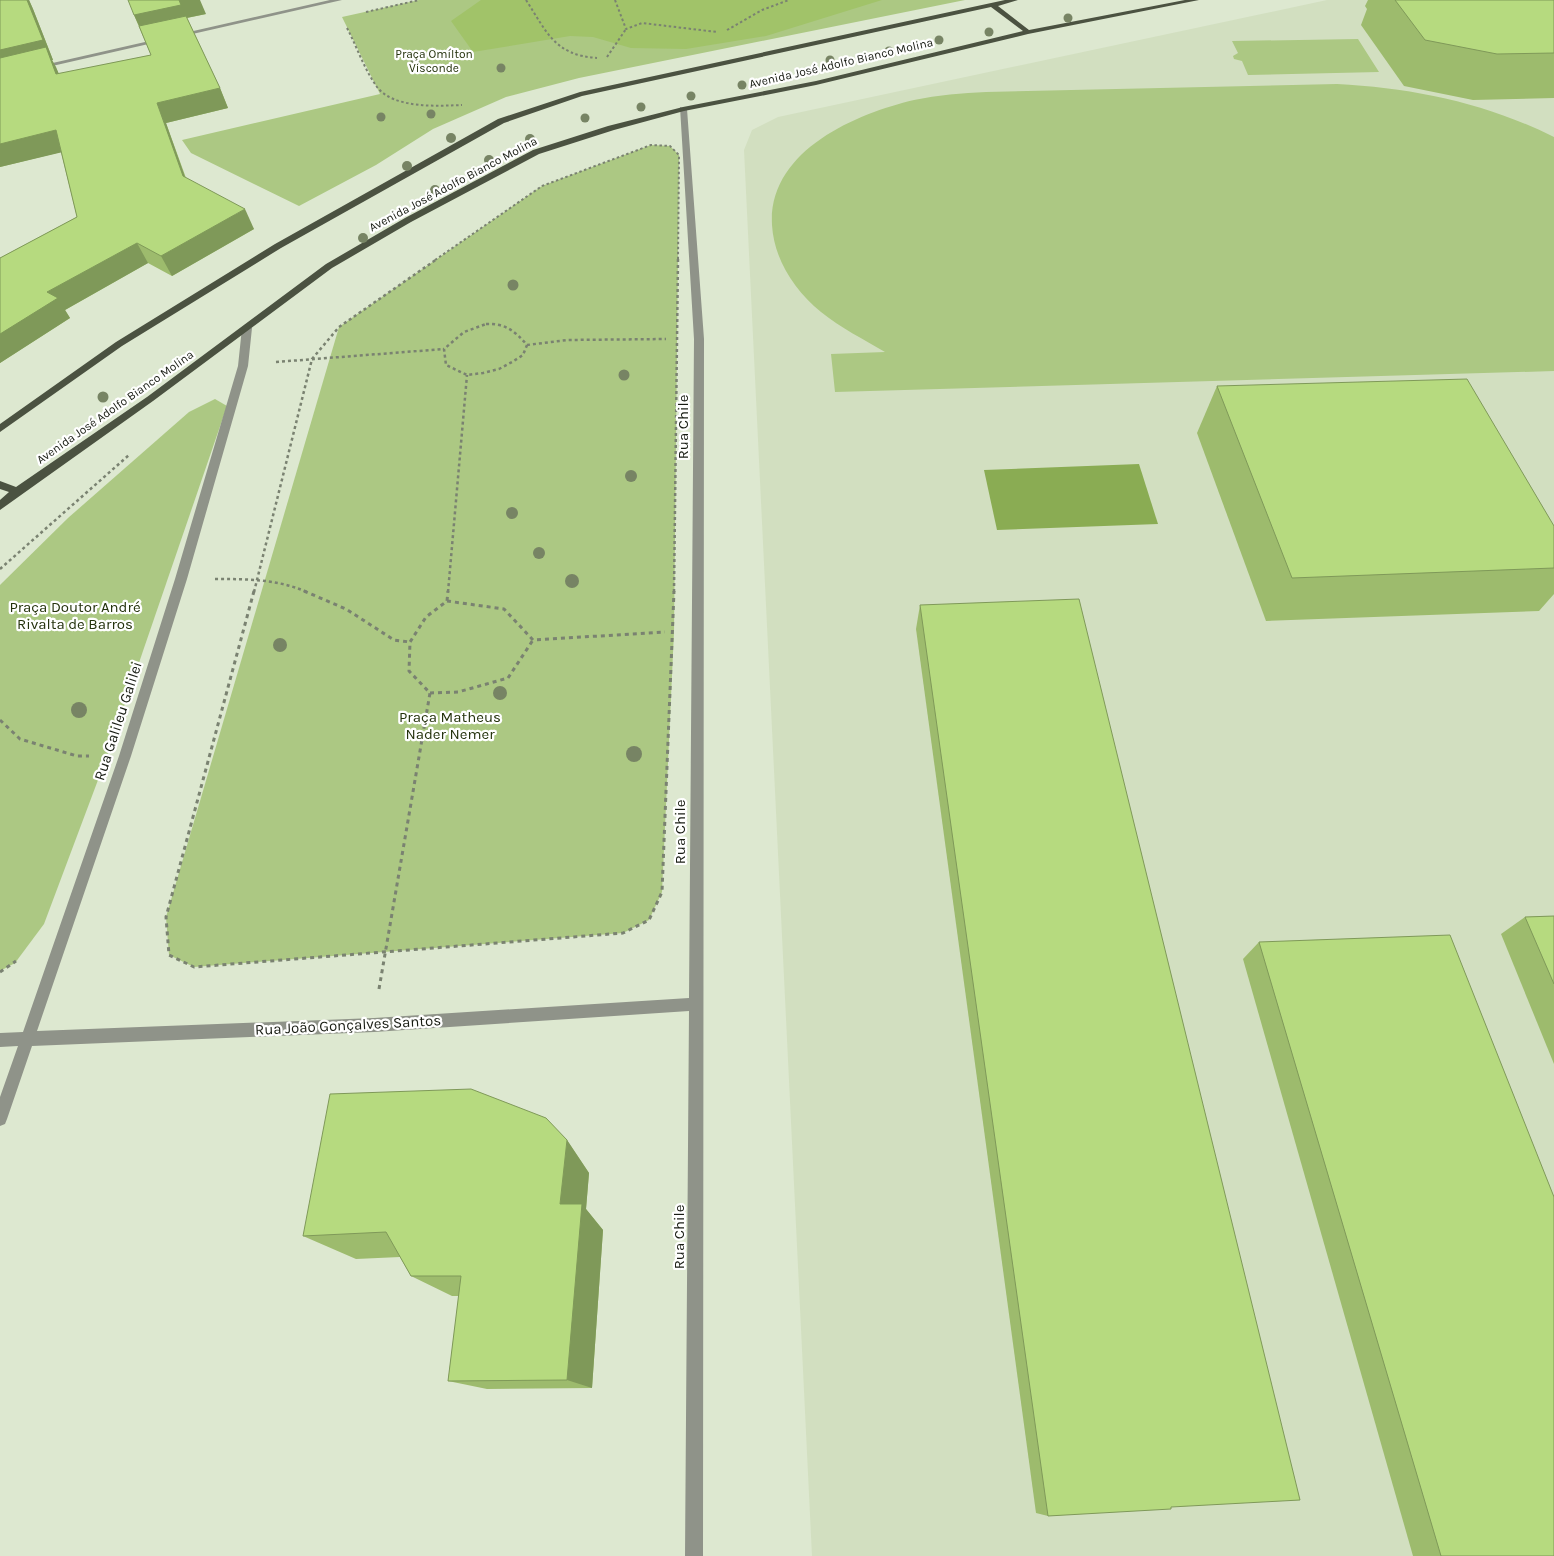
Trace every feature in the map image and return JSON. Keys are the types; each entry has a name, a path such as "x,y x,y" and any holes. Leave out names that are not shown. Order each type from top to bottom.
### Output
{"main road":[{"name":"Avenida José Adolfo Bianco Molina","path":"0,429 119,344 269,251 501,121 580,94 1015,0"},
{"name":"Avenida José Adolfo Bianco Molina","path":"0,506 17,491 150,399 329,266 408,220 536,152 611,128 683,109 816,83 1028,32 1196,0"},
{"path":"993,5 1028,32"},
{"path":"0,485 17,491"}],"street":[{"path":"28,69 283,9 339,0"},
{"name":"Rua Chile","path":"683,109 699,339 694,1556"},
{"name":"Rua Galileu Galilei","path":"0,1119 125,756 181,579 243,366 246,328"},
{"name":"Rua João Gonçalves Santos","path":"0,1040 374,1025 696,1004"}],"path":[{"path":"361,13 419,0"},
{"path":"526,0 550,40 575,56 599,58"},
{"path":"615,0 626,29"},
{"path":"714,35 722,33 762,10 789,0"},
{"path":"615,56 606,58 626,29 642,23 722,33"},
{"path":"346,25 379,90 402,101 445,106 470,105"},
{"path":"651,145 670,146 679,155 674,632 662,892 649,920 623,933 194,967 169,955 166,917 257,578 312,358 339,327 542,186 651,145"},
{"path":"243,366 312,358 444,350 456,336 474,326 491,324 509,327 520,335 527,344"},
{"path":"527,344 567,340 667,339"},
{"path":"677,339 699,339"},
{"path":"444,350 446,365 467,375 499,370 523,355 527,344"},
{"path":"447,601 467,375"},
{"path":"0,569 131,453"},
{"path":"181,579 257,578 289,584 346,609 394,640 410,642"},
{"path":"447,601 504,609 533,640 508,678 458,692 430,693 409,671 410,642 426,617 447,601"},
{"path":"533,640 674,632"},
{"path":"374,1025 430,693"},
{"path":"0,720 20,739 77,756 94,756"}],"shaded area":[{"path":"481,0 882,0 766,36 686,49 631,48 593,37 570,36 473,52 451,21"},
{"path":"1327,0 1518,0 1554,41 1554,1556 812,1556 744,150 752,130 778,117"},
{"path":"1139,464 1158,524 997,530 984,470"}],"green space":[{"name":"Praça Omílton Visconde","path":"419,0 965,0 579,78 506,97 433,129 376,165 299,206 191,153 182,140 380,94 342,17"},
{"path":"1358,39 1379,72 1248,75 1242,61 1234,59 1233,56 1238,53 1232,41"},
{"path":"1337,84 1393,89 1448,99 1502,115 1554,137 1554,371 835,392 831,354 885,352 829,318 811,303 794,284 781,262 777,250 772,225 775,199 784,176 800,157 819,140 842,126 891,106 914,100 950,95 986,92"},
{"name":"Praça Matheus Nader Nemer","path":"651,145 670,146 679,155 674,632 662,892 649,920 623,933 194,967 169,955 166,917 339,327 542,186"},
{"name":"Praça Doutor André Rivalta de Barros","path":"215,399 227,406 107,756 44,924 15,963 0,971 0,585 68,518 189,412"}],"building":[{"path":"0,0 27,0 43,40 0,50"},
{"path":"128,0 179,0 181,5 134,15"},
{"path":"1395,0 1554,0 1554,53 1497,54 1425,40"},
{"path":"186,16 220,88 157,103 183,176 245,209 161,256 137,243 47,292 58,298 0,334 0,258 77,217 56,130 0,144 0,58 46,47 56,74 151,55 139,26"},
{"path":"1467,379 1554,526 1554,568 1292,578 1217,386"},
{"path":"1079,599 1300,1500 1048,1516 920,605"},
{"path":"1554,916 1554,984 1525,917"},
{"path":"1450,935 1554,1197 1554,1556 1441,1556 1259,942"},
{"path":"471,1089 546,1118 567,1140 560,1204 582,1204 567,1380 448,1381 461,1276 411,1276 386,1232 303,1236 330,1094"}]}
